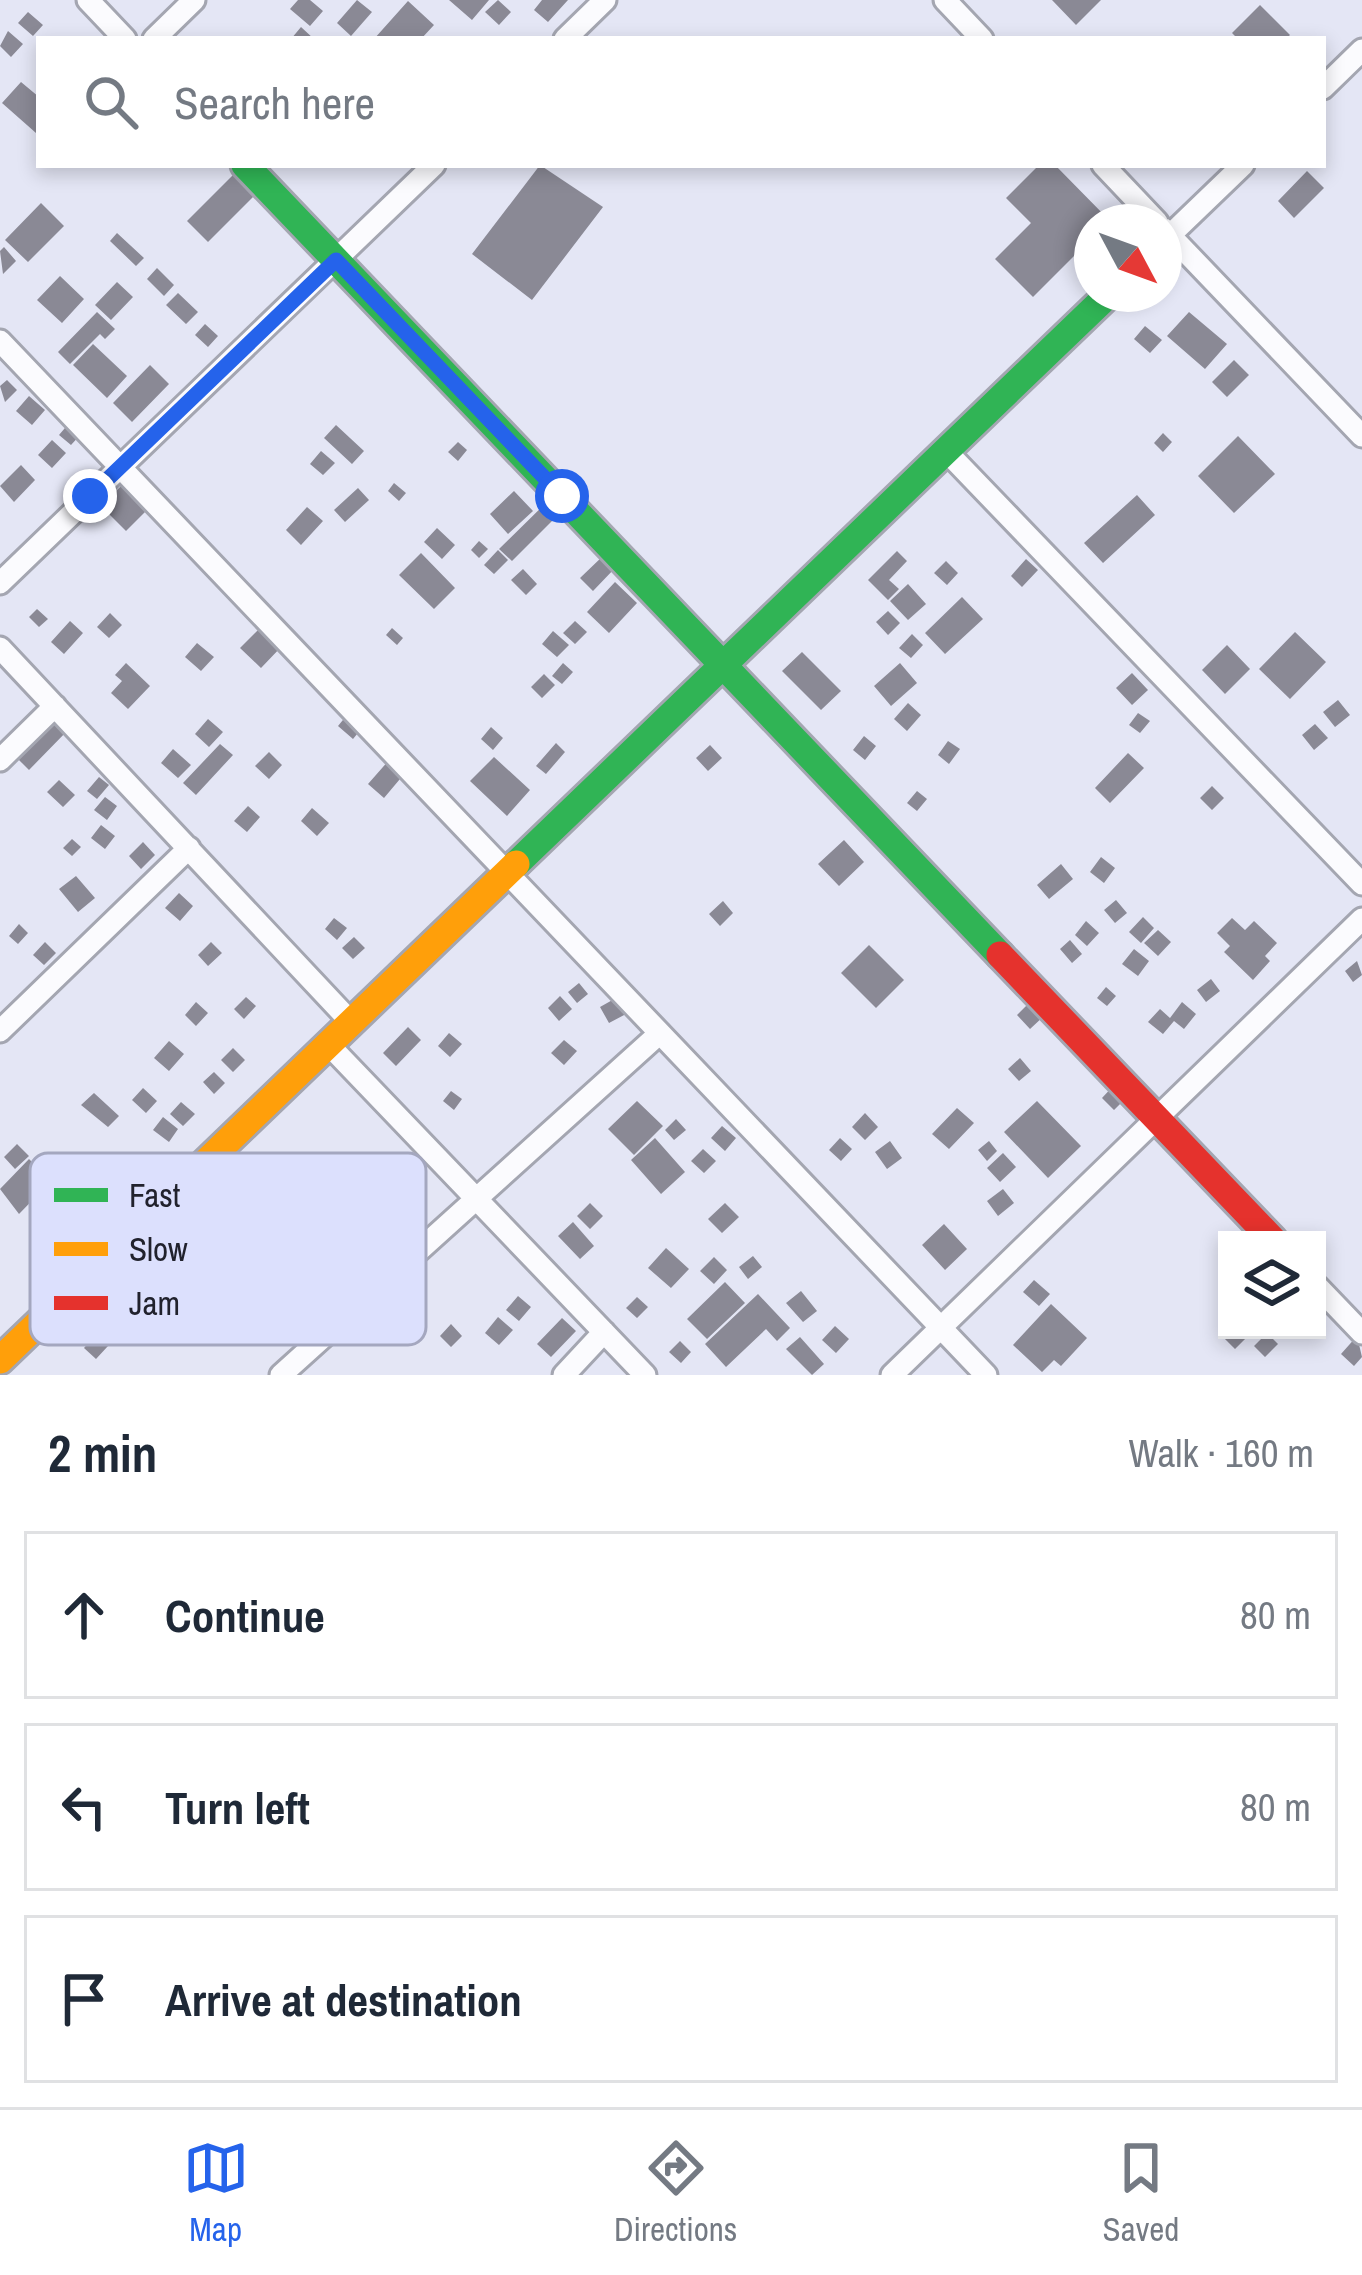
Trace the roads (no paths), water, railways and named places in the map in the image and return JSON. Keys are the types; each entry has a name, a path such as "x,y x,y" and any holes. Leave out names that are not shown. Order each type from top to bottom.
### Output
{"street":[{"path":"88,0 122,36"},
{"path":"157,36 194,0"},
{"path":"568,36 605,0"},
{"path":"945,0 979,36"},
{"path":"1326,85 1362,50"},
{"path":"248,168 1264,1231"},
{"path":"0,583 431,168"},
{"path":"1106,168 1139,204"},
{"path":"1182,217 1239,168"},
{"path":"1182,251 1362,436"},
{"path":"215,1153 1090,312"},
{"path":"0,341 986,1375"},
{"path":"946,451 1362,884"},
{"path":"0,648 351,1022"},
{"path":"0,760 55,706"},
{"path":"0,1031 189,848"},
{"path":"892,1375 1362,919"},
{"path":"426,1244 660,1033"},
{"path":"328,1044 645,1375"},
{"path":"1326,1294 1360,1326"},
{"path":"0,1360 30,1331"},
{"path":"564,1375 604,1332"},
{"path":"281,1375 314,1345"}]}
